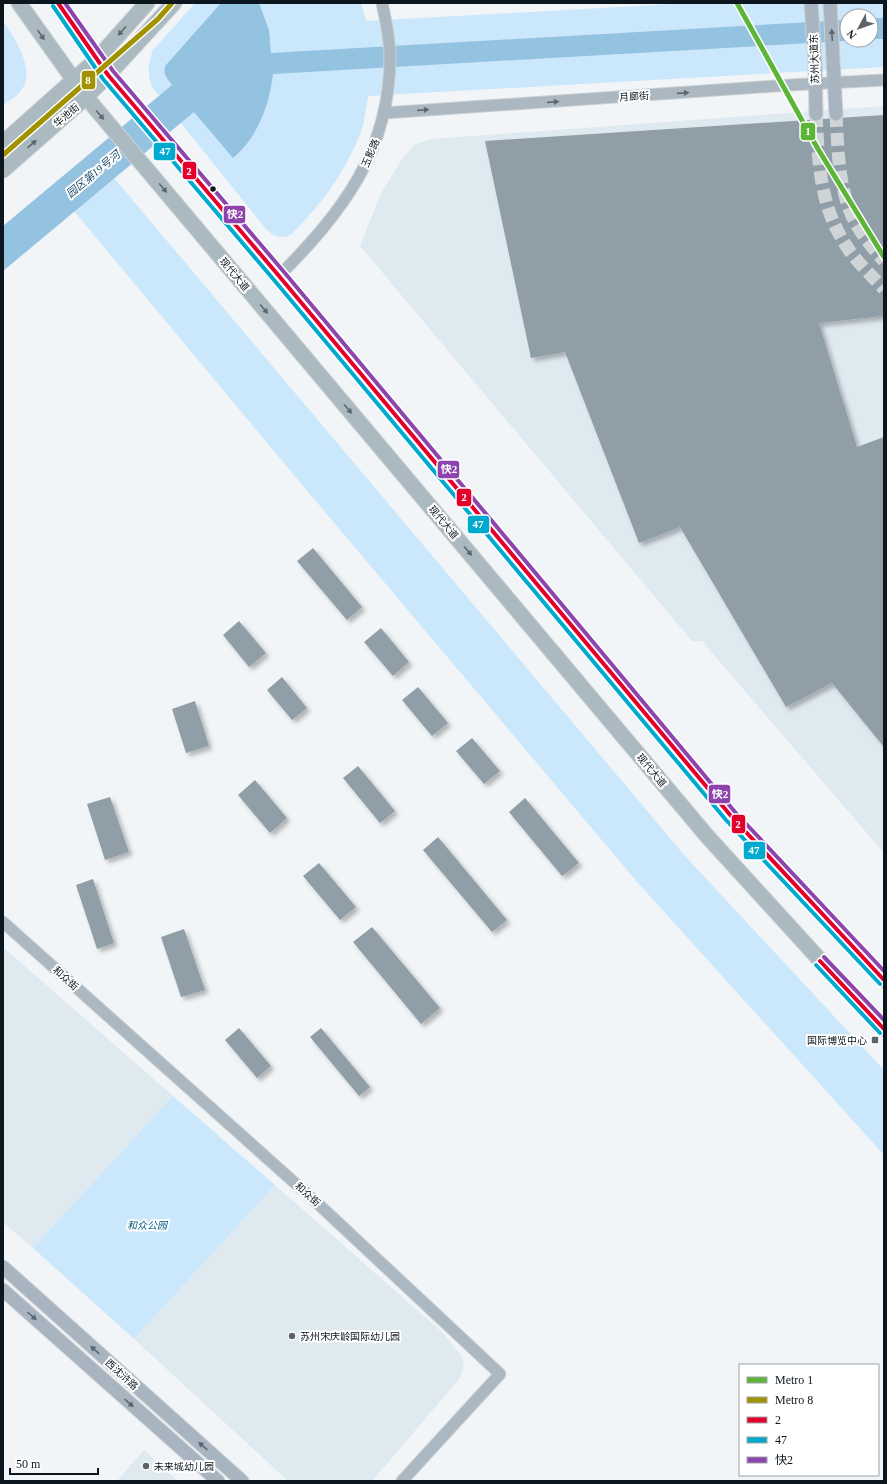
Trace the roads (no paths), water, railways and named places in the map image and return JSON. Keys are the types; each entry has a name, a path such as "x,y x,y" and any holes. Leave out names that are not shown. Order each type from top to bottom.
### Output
{"main road":[{"name":"现代大道","path":"19,3 86,97 708,836 828,970 884,1029"},
{"path":"58,3 108,75 279,276 731,816 884,980"},
{"name":"华池街","path":"3,143 74,82 97,59 147,3"},
{"name":"华池街","path":"3,170 86,97 174,3"},
{"name":"苏州大道东","path":"811,5 815,62 816,114"},
{"name":"苏州大道东","path":"830,5 836,114"},
{"name":"西沈浒路","path":"3,1267 242,1481"},
{"name":"西沈浒路","path":"3,1290 218,1481"}],"street":[{"name":"玉影路","path":"279,276 316,237 350,193 376,144 389,85 390,56 388,31 382,3"},
{"name":"月廊街","path":"384,113 884,80"},
{"name":"和众街","path":"3,922 315,1200 500,1374 402,1481"}],"water":[{"name":"园区第19号河","path":"221,3 259,3 269,30 271,53 839,20 839,41 273,74 269,98 256,131 242,150 233,158 194,112 3,271 3,226 172,85 165,73 166,65"},
{"path":"879,18 884,18 884,39 879,39"}],"tunnel":[{"path":"816,114 820,169 832,220 851,253 884,289"},
{"path":"836,114 841,179 847,204 859,228 884,261"}],"metro line":[{"name":"8","path":"3,155 158,19 172,3"},
{"name":"1","path":"737,3 818,149 884,257"}],"place":[{"name":"国际博览中心","path":"875,1040"},
{"name":"苏州宋庆龄国际幼儿园","path":"292,1336"},
{"name":"未来城幼儿园","path":"146,1466"}],"park label":[{"name":"和众公园","path":"147,1225"}]}
